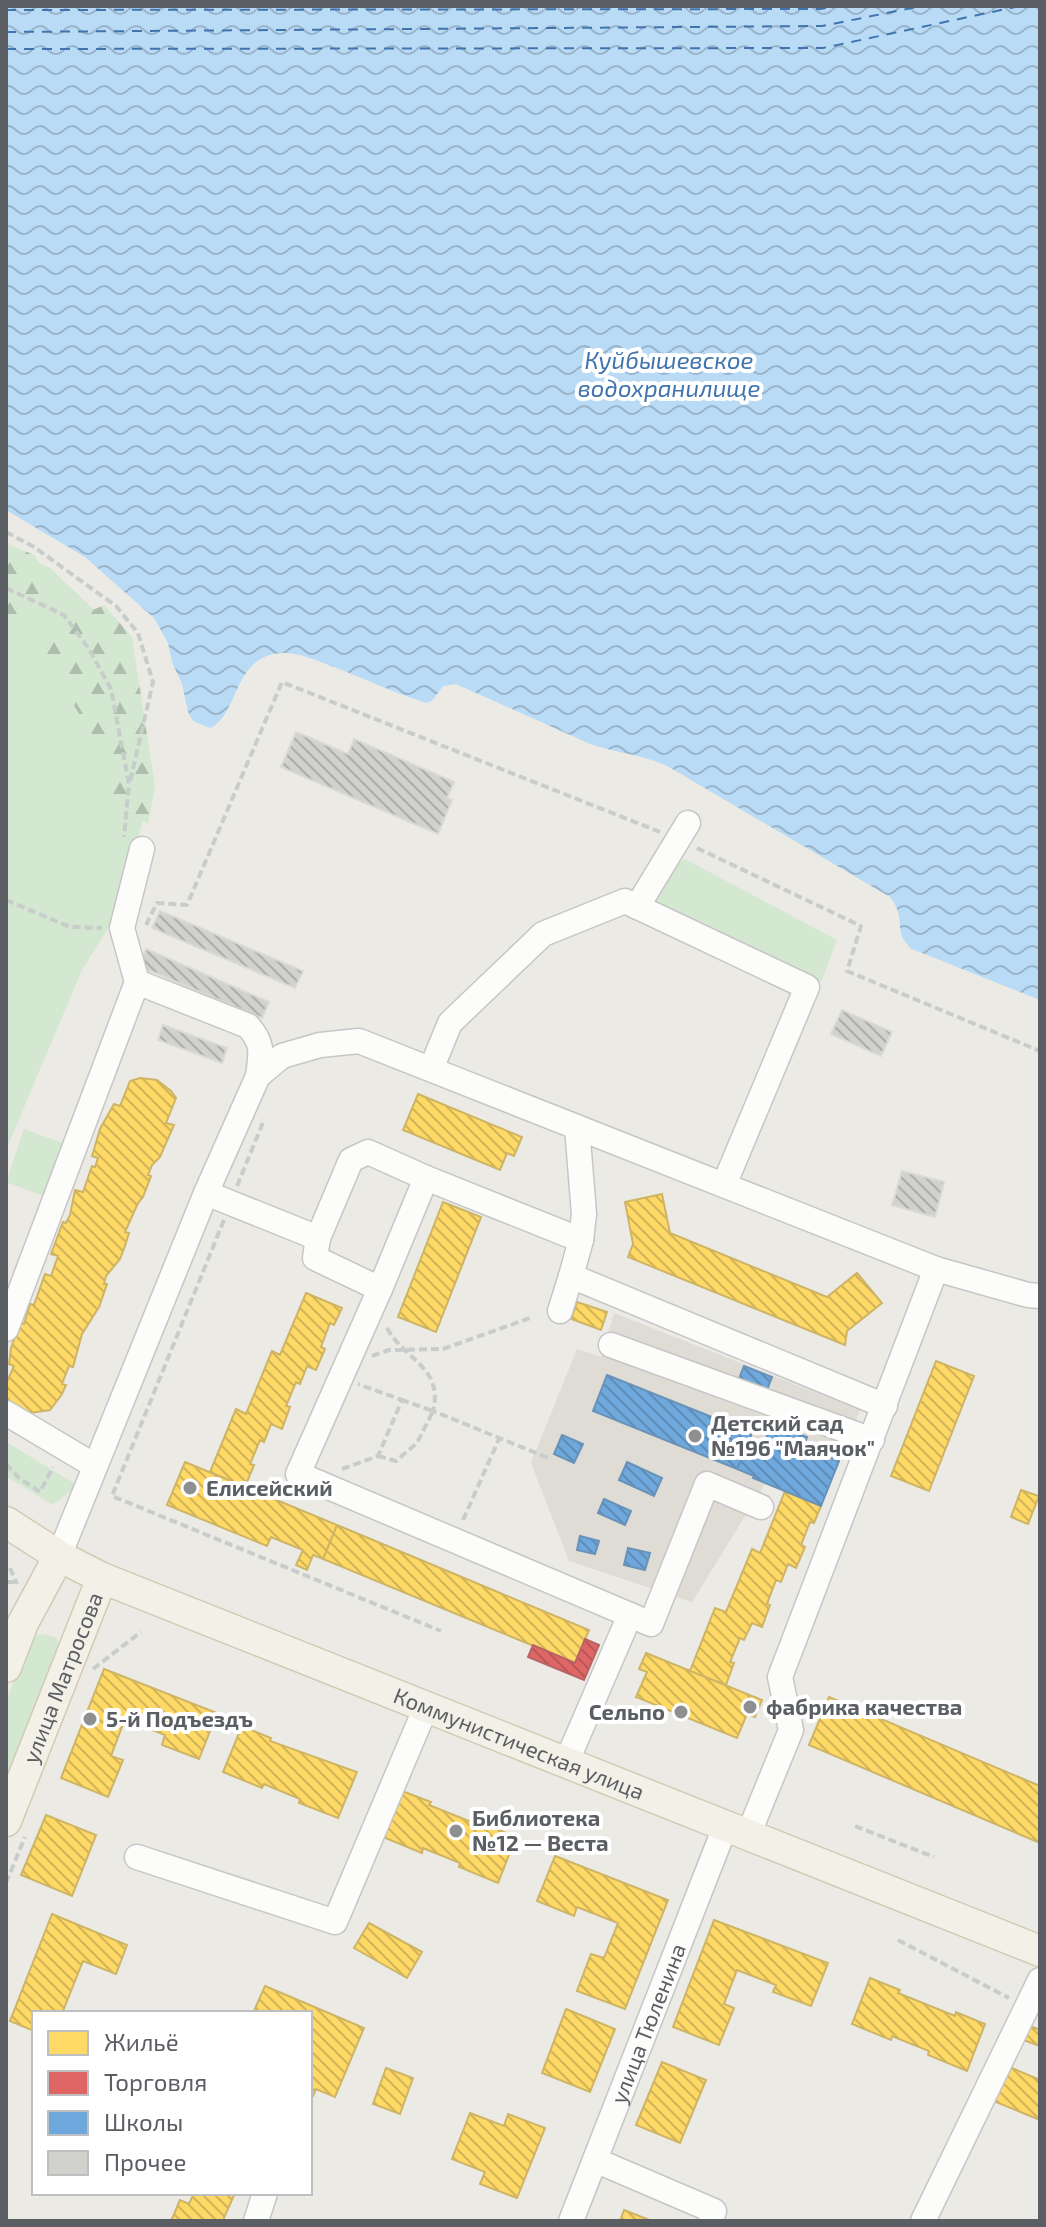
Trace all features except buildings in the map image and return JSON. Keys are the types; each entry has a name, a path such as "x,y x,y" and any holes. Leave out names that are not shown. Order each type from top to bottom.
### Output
{"main road":[{"name":"Коммунистическая улица","path":"6,1522 59,1556 102,1578 1040,1951"},
{"path":"6,1667 23,1623 59,1556"},
{"name":"улица Матросова","path":"6,1821 102,1578"}],"street":[{"path":"637,907 683,831"},
{"path":"6,1329 137,982 122,928 142,849"},
{"path":"431,1069 450,1023 543,934 625,901 807,987 724,1185"},
{"path":"59,1556 206,1193 258,1076 261,1055 259,1039 248,1026 137,982"},
{"path":"258,1076 282,1056 320,1045 359,1041 936,1269 1036,1298"},
{"path":"560,1311 581,1240 584,1214 577,1127"},
{"path":"377,1295 315,1258 318,1238 351,1160 368,1152 581,1240"},
{"path":"426,1178 298,1474 651,1624 707,1484 761,1507"},
{"path":"206,1193 318,1238"},
{"name":"улица Тюленина","path":"571,2221 736,1831 791,1730 780,1677 936,1269"},
{"path":"571,1276 885,1406"},
{"path":"611,1345 872,1440"},
{"path":"6,1413 95,1466"},
{"path":"566,1763 630,1615"},
{"path":"137,1857 335,1922 426,1707"},
{"path":"923,2221 1040,1980"},
{"path":"595,2160 714,2211 711,2221"},
{"path":"256,2221 264,2195"}],"path":[{"path":"6,532 34,547 116,606 138,633 153,682 129,784 124,841 142,849"},
{"path":"6,588 64,615 89,649 111,689 129,784"},
{"path":"6,900 70,927 146,926 157,903 187,905 282,682 683,831 861,926 847,971 1040,1051"},
{"path":"265,1118 112,1496 441,1631"},
{"path":"313,1480 378,1456 396,1461 417,1443 433,1411 437,1394 424,1366 387,1331 377,1295"},
{"path":"344,1371 389,1350 443,1349 533,1317"},
{"path":"344,1371 402,1400 551,1459"},
{"path":"378,1456 402,1400"},
{"path":"454,1540 499,1439"},
{"path":"6,1464 19,1478 40,1492 55,1464"},
{"path":"6,1582 17,1582"},
{"path":"93,1667 141,1632"},
{"path":"855,1826 934,1857"},
{"path":"898,1940 1027,2007"}],"shaded area":[{"name":"Детский сад №196 \"Маячок\"","path":"614,1313 860,1410 821,1506 765,1484 692,1602 569,1561 531,1463 577,1349 601,1357"}],"green space":[{"path":"6,543 34,555 53,583 6,638"},
{"path":"6,551 49,567 127,641 151,791 117,914 82,970 6,1150"},
{"path":"104,605 132,637 155,786 148,824 103,798 123,769 98,744 32,638"},
{"path":"685,859 837,940 821,982 650,902 666,873"},
{"path":"24,1129 65,1144 46,1197 6,1182"},
{"path":"6,1442 74,1483 73,1489 53,1505 6,1476"},
{"path":"44,1634 60,1643 6,1794 6,1701 31,1640"}],"water":[{"name":"Куйбышевское водохранилище","path":"6,6 1040,6 1040,1000 912,949 902,936 898,912 890,897 669,767 590,744 456,684 443,686 432,701 426,703 308,657 276,654 261,659 249,669 222,719 216,724 210,728 193,721 168,643 154,618 85,557 6,510"}],"ferry route":[{"path":"6,10 821,9 837,6"},
{"path":"6,32 822,26 922,6"},
{"path":"6,49 823,48 1020,6"}],"place":[{"name":"Детский сад №196 \"Маячок\"","path":"695,1436"},
{"name":"Елисейский","path":"190,1488"},
{"name":"фабрика качества","path":"750,1707"},
{"name":"Сельпо","path":"681,1712"},
{"name":"5-й Подъездъ","path":"90,1719"},
{"name":"Библиотека №12 — Веста","path":"456,1831"}]}
